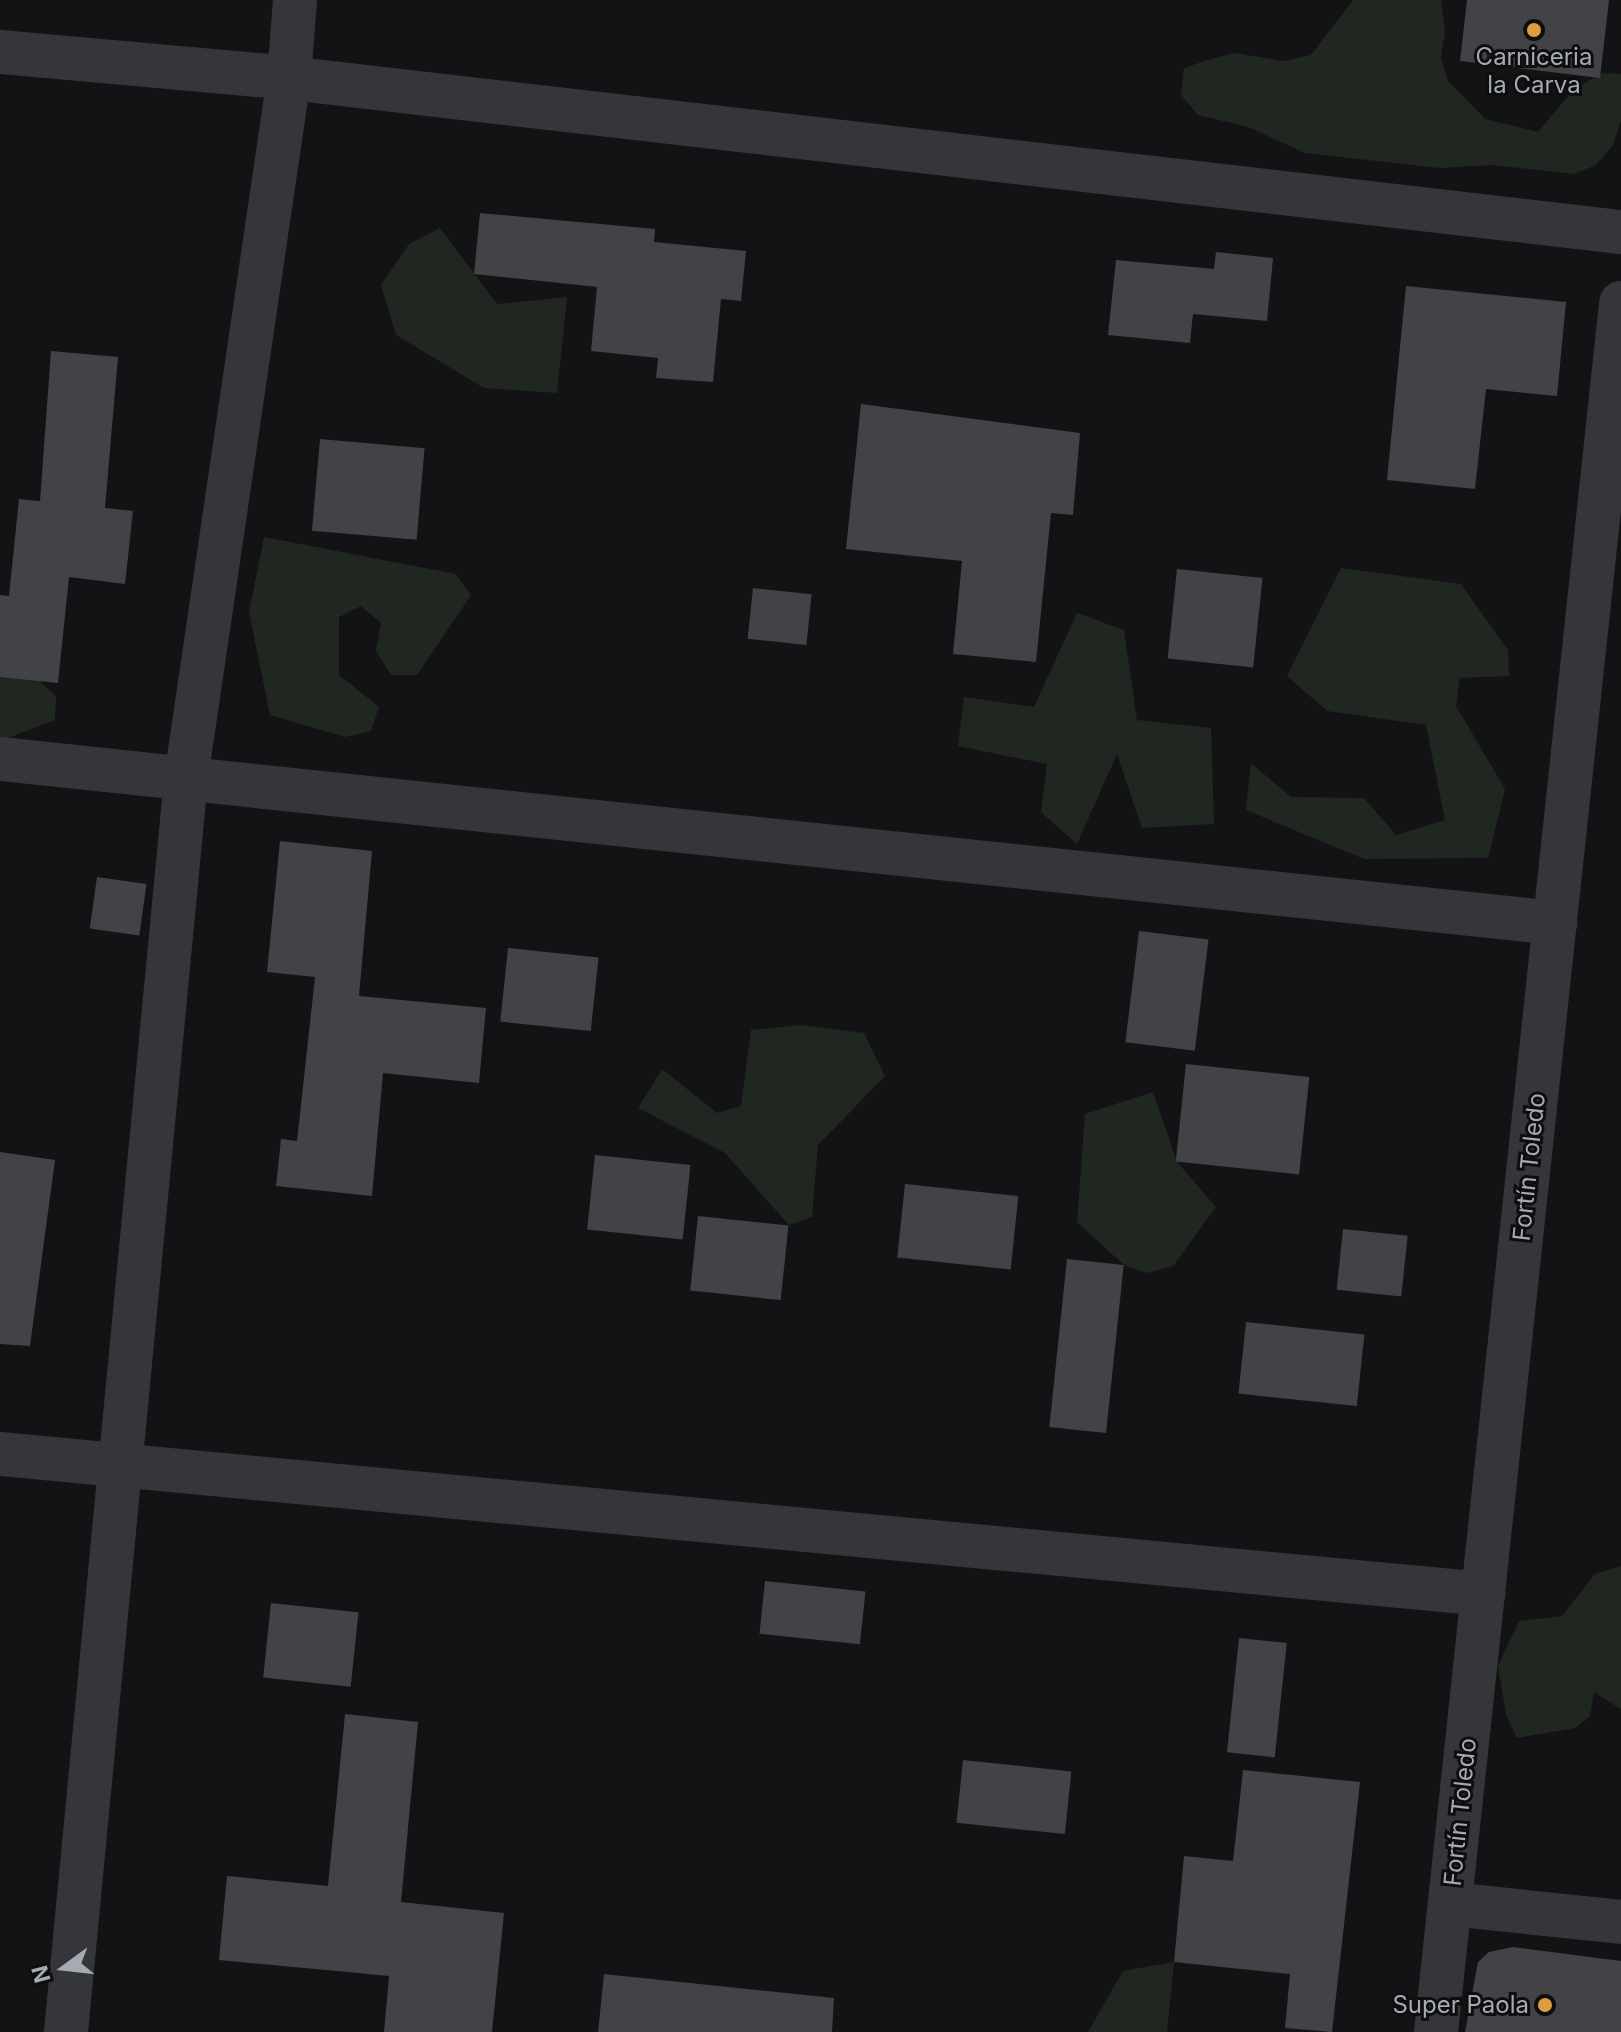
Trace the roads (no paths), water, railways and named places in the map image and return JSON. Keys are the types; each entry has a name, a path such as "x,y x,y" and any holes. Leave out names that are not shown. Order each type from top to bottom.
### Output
{"street":[{"path":"66,2032 123,1465 186,778 289,78 295,0"},
{"path":"0,52 289,78 1621,232"},
{"name":"Fortín Toledo","path":"1436,2032 1555,923 1604,616 1621,303"},
{"path":"0,759 1555,923"},
{"path":"0,1454 1483,1594"},
{"path":"1450,1904 1621,1922"}],"place":[{"name":"Carniceria la Carva","path":"1534,30"},
{"name":"Super Paola","path":"1545,2005"}]}
